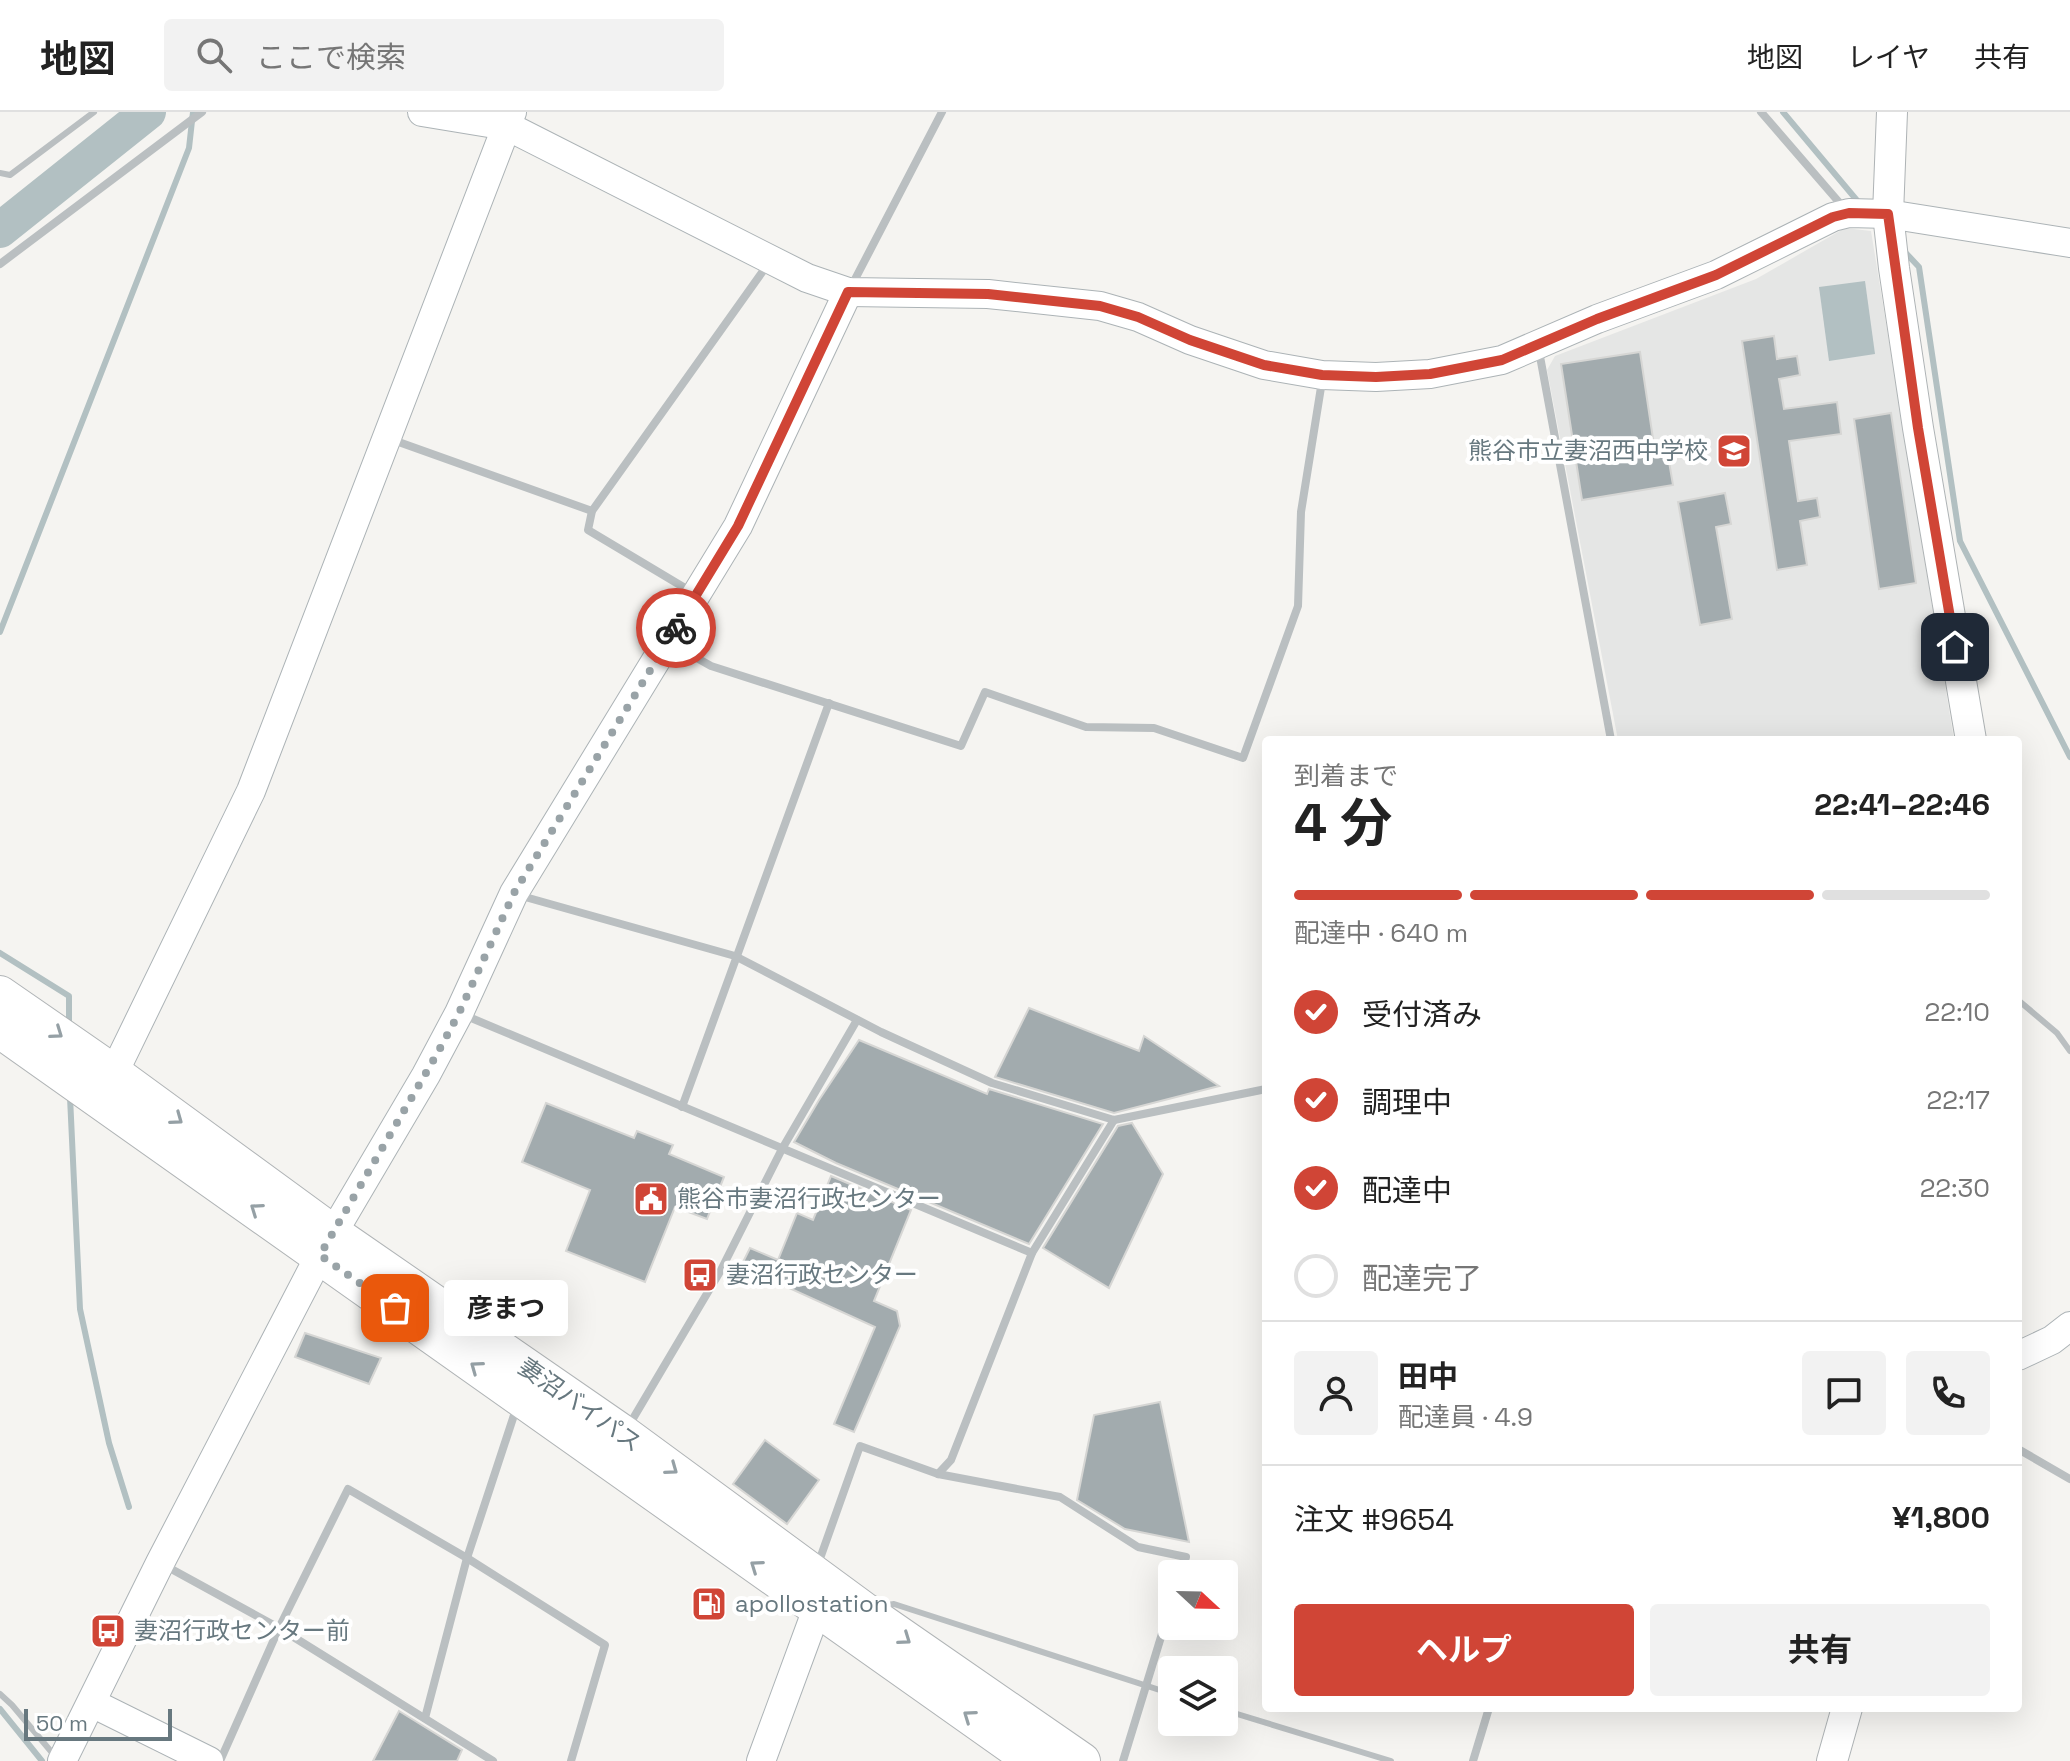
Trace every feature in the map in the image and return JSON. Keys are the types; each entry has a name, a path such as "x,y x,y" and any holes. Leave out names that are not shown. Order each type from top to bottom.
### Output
{"highway":[{"name":"妻沼バイパス","path":"0,994 107,1086 326,1244 520,1398 1033,1761"},
{"name":"妻沼バイパス","path":"0,1030 107,1086"},
{"name":"妻沼バイパス","path":"326,1244 624,1434 865,1611 1082,1761"}],"main road":[{"path":"1892,112 1888,214 1918,428 1970,736"},
{"path":"1832,1761 1846,1712"}],"street":[{"path":"0,264 202,112"},
{"path":"422,112 510,119 771,260 807,278 848,292 988,294 1100,306 1138,317 1190,340 1264,365 1322,375 1376,377 1430,374 1502,360 1597,319 1716,275 1833,217 1849,213 1888,214 2070,243"},
{"path":"61,1761 326,1244 459,1013 514,893 738,526 848,292 942,112"},
{"path":"1761,112 1849,213"},
{"path":"107,1086 251,791 510,119"},
{"path":"696,595 588,530 592,511 771,260"},
{"path":"1538,345 1610,736"},
{"path":"668,641 711,666 961,746 985,692 1086,727 1154,728 1243,758 1298,606 1301,512 1322,375"},
{"path":"388,438 592,511"},
{"path":"682,1107 829,703"},
{"path":"514,893 735,956 857,1020 992,1083 1114,1120 1262,1090"},
{"path":"459,1013 1032,1253"},
{"path":"624,1434 721,1270 782,1149 857,1020"},
{"path":"938,1474 951,1460 1032,1253 1114,1120"},
{"path":"2022,1354 2052,1340 2070,1326"},
{"path":"425,1718 467,1558 520,1398"},
{"path":"815,1574 860,1446 938,1474 1060,1497 1138,1547 1186,1557 1185,1560"},
{"path":"2022,1451 2070,1479"},
{"path":"220,1761 279,1628 348,1489 467,1558 605,1645 571,1761"},
{"path":"160,1563 279,1628 493,1761"},
{"path":"761,1761 817,1609"},
{"path":"1123,1761 1159,1640"},
{"path":"92,1703 209,1761"},
{"path":"1473,1761 1488,1712"}],"lane":[{"path":"0,173 10,175 94,112"},
{"path":"2022,1003 2057,1033 2070,1051"},
{"path":"865,1611 894,1604 1158,1690"},
{"path":"0,1694 61,1761"},
{"path":"1238,1714 1391,1761"}],"shaded area":[{"name":"熊谷市立妻沼西中学校","path":"1845,228 1871,231 1953,736 1617,736 1547,370 1555,356 1756,279"},
{"path":"1865,281 1875,354 1829,361 1819,287"}],"building":[{"path":"1774,336 1777,359 1797,356 1800,375 1779,379 1784,409 1837,402 1841,434 1789,441 1798,501 1817,498 1820,517 1800,521 1807,565 1777,570 1742,341"},
{"path":"1640,352 1655,452 1667,450 1673,485 1582,500 1561,364"},
{"path":"1891,413 1916,583 1879,589 1854,419"},
{"path":"1725,493 1731,524 1716,527 1732,619 1700,625 1678,502"},
{"path":"1029,1008 1139,1051 1144,1036 1219,1086 1114,1113 995,1077"},
{"path":"859,1040 987,1094 989,1089 1103,1124 1029,1244 836,1163 794,1142"},
{"name":"熊谷市妻沼行政センター","path":"546,1103 634,1138 637,1131 673,1145 669,1154 724,1177 707,1219 675,1207 645,1282 566,1251 590,1190 522,1162"},
{"path":"1132,1123 1163,1174 1109,1288 1043,1248 1118,1126"},
{"path":"831,1176 911,1210 874,1301 897,1311 900,1326 854,1432 834,1424 875,1327 741,1266 750,1248 778,1260 797,1213 813,1220"},
{"path":"305,1333 381,1358 369,1384 295,1357"},
{"path":"1160,1402 1189,1542 1125,1529 1077,1500 1094,1415"},
{"path":"765,1440 819,1480 787,1524 733,1484"},
{"path":"399,1711 462,1750 457,1761 373,1761"}],"waterway":[{"path":"0,230 148,112"},
{"path":"0,632 189,148 193,112"},
{"path":"1783,112 1860,204"},
{"path":"1903,250 1919,267 1960,541 2070,757"},
{"path":"0,953 69,996 69,1025"},
{"path":"70,1097 80,1309 109,1443 129,1507"},
{"path":"0,1709 42,1761"}],"way so far":[{"path":"395,1308 320,1255 426,1075 459,1013 514,893 676,628"}],"place":[{"name":"熊谷市立妻沼西中学校","path":"1734,451"},
{"name":"熊谷市妻沼行政センター","path":"651,1199"},
{"name":"妻沼行政センター","path":"700,1275"},
{"name":"彦まつ","path":"395,1308"},
{"name":"apollostation","path":"709,1604"},
{"name":"妻沼行政センター前","path":"108,1631"}],"route":[{"path":"676,628 738,526 848,292 988,294 1100,306 1138,317 1190,340 1264,365 1322,375 1376,377 1430,374 1502,360 1597,319 1716,275 1833,217 1849,213 1888,214 1918,428 1955,647"}]}
